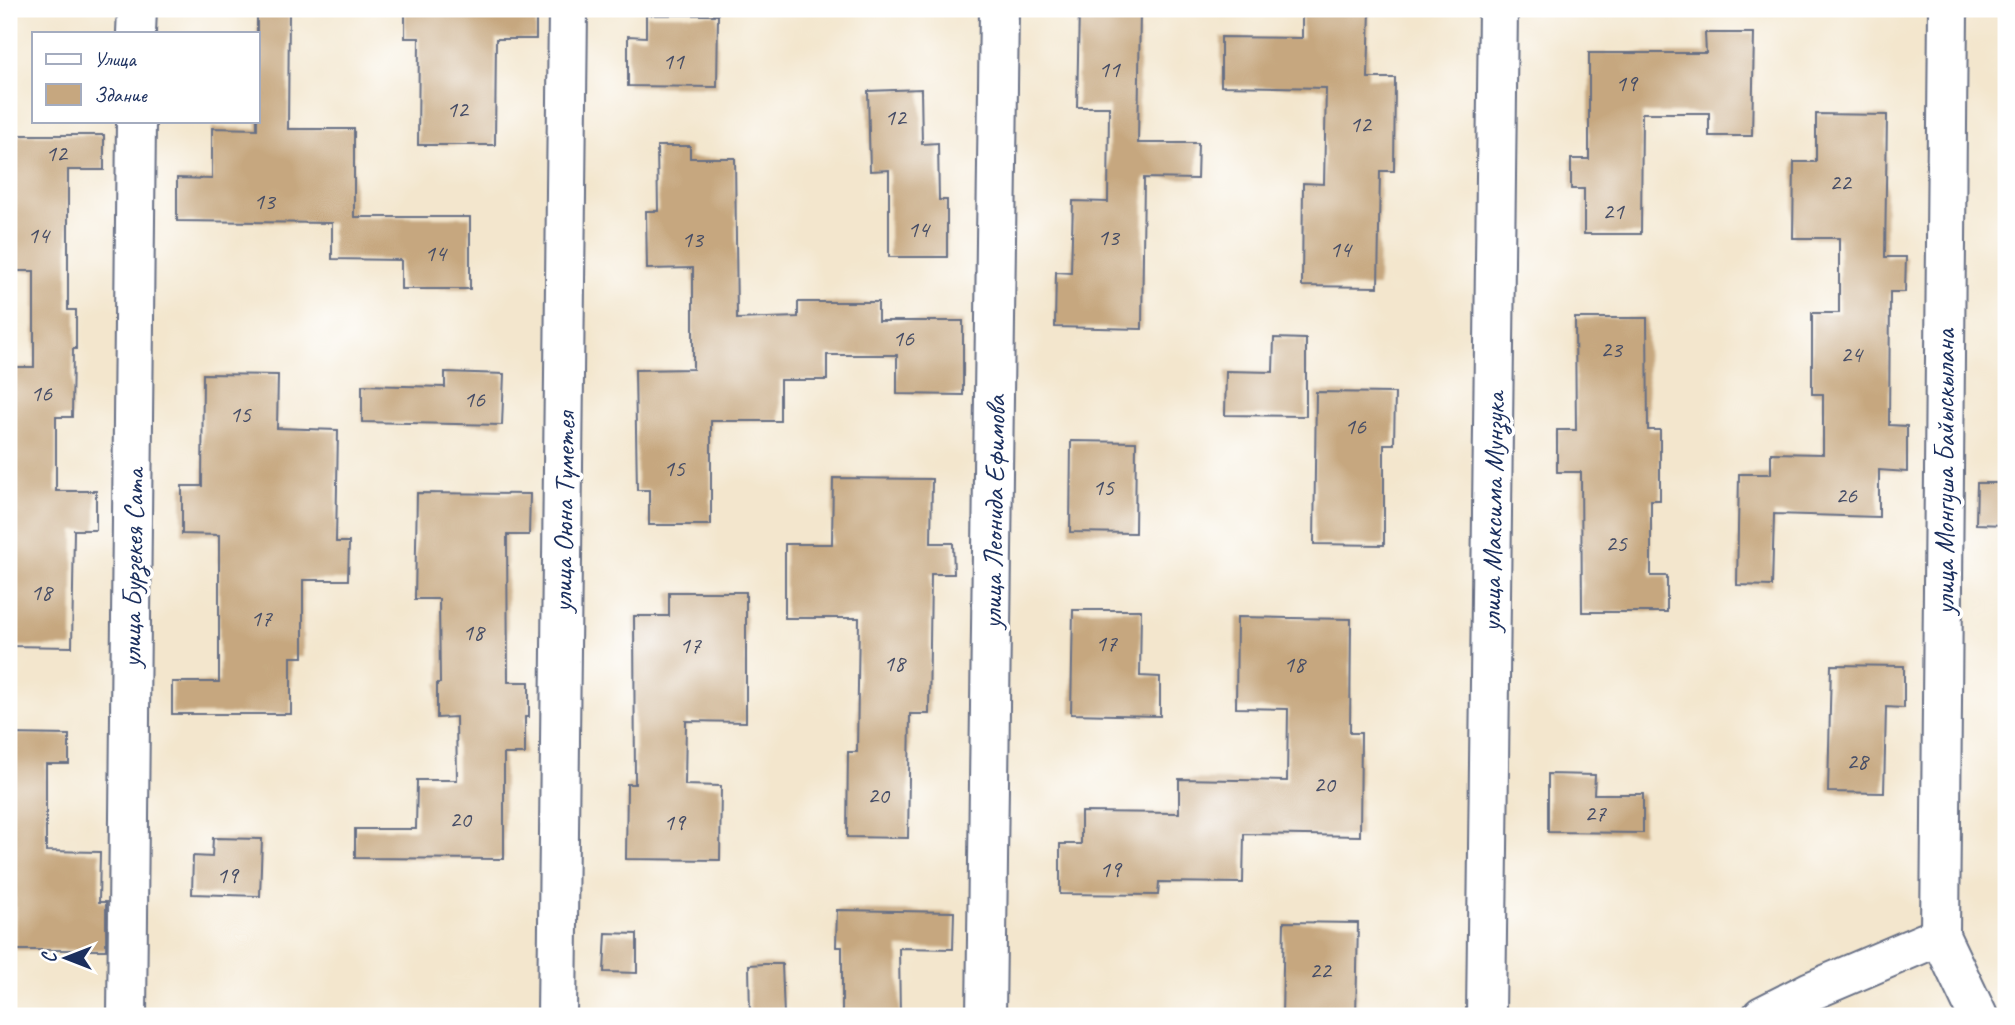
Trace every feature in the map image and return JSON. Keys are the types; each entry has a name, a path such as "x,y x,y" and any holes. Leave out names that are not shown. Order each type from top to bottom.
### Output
{"street":[{"path":"136,32 137,9"},
{"name":"улица Оюна Туметея","path":"557,1016 568,9"},
{"name":"улица Леонида Ефимова","path":"986,1016 999,9"},
{"name":"улица Максима Мунзука","path":"1486,1016 1498,9"},
{"name":"улица Монгуша Байыскылана","path":"1940,936 1948,9"},
{"name":"улица Бурзекея Сата","path":"127,1016 136,122"},
{"path":"1762,1016 1811,991 1940,936 1978,1016"}],"building":[{"path":"405,9 536,9 536,39 496,39 495,145 418,145 419,38 405,38"},
{"path":"1079,9 1140,9 1138,143 1198,143 1197,179 1144,178 1142,329 1055,327 1056,272 1071,273 1073,201 1108,202 1109,107 1077,107"},
{"path":"1302,9 1370,9 1368,78 1395,78 1394,171 1380,171 1378,287 1302,286 1303,183 1324,184 1326,88 1221,86 1221,37 1302,38"},
{"path":"257,10 289,11 288,129 354,129 354,217 470,217 470,289 401,289 401,260 332,259 332,223 177,221 177,178 212,179 212,128 257,129"},
{"path":"646,15 718,15 717,87 628,86 628,36 646,37"},
{"path":"1705,33 1754,33 1752,136 1709,136 1709,113 1642,113 1641,234 1584,234 1584,189 1571,189 1571,159 1589,159 1589,53 1706,53"},
{"path":"921,89 922,144 938,143 939,200 947,200 947,257 889,257 889,170 870,171 868,91"},
{"path":"1816,114 1887,115 1885,257 1906,257 1905,292 1890,292 1889,425 1907,426 1907,472 1879,470 1879,517 1774,514 1772,586 1737,585 1739,474 1771,474 1771,453 1823,454 1823,394 1812,394 1812,313 1839,313 1839,238 1793,238 1794,162 1816,162"},
{"path":"9,135 104,135 104,170 68,170 68,310 76,310 76,349 73,349 72,417 56,417 56,491 96,491 96,530 74,530 72,647 9,646 9,367 34,367 34,271 9,271"},
{"path":"657,146 690,146 690,158 735,158 737,319 798,317 798,302 878,302 878,321 963,321 963,395 897,394 897,355 827,355 827,380 780,380 780,421 711,421 711,525 649,525 649,490 637,490 635,370 693,369 693,268 647,269 646,211 658,211"},
{"path":"1575,318 1647,318 1648,430 1660,430 1660,500 1651,500 1651,576 1667,576 1667,612 1582,612 1581,472 1557,472 1557,430 1576,430"},
{"path":"1274,338 1306,339 1306,416 1225,415 1226,371 1273,372"},
{"path":"445,372 504,374 502,425 362,422 362,385 445,387"},
{"path":"203,374 278,375 277,428 338,430 336,542 349,542 348,580 303,580 303,657 291,657 291,714 172,714 172,682 219,682 219,535 182,534 182,486 202,486"},
{"path":"1316,392 1395,393 1394,444 1384,444 1384,545 1314,544"},
{"path":"1071,441 1136,442 1135,533 1070,532"},
{"path":"833,478 932,479 931,543 953,543 954,574 931,574 929,714 910,714 908,838 847,837 848,752 857,752 859,618 785,618 785,544 832,544"},
{"path":"1977,483 2006,483 2006,525 1976,524"},
{"path":"417,493 530,494 529,535 507,535 508,682 529,682 529,717 525,717 525,754 504,754 504,859 355,858 355,829 416,829 417,780 457,780 456,717 437,718 437,683 440,683 439,599 415,599"},
{"path":"669,592 746,592 746,722 686,721 685,785 721,786 720,860 626,859 627,784 635,784 634,616 669,616"},
{"path":"1073,610 1141,610 1140,676 1160,677 1160,716 1071,714"},
{"path":"1237,617 1351,619 1350,733 1361,733 1360,836 1244,834 1243,883 1159,882 1158,895 1060,894 1060,844 1081,844 1081,812 1179,813 1179,779 1287,781 1288,709 1236,708"},
{"path":"1831,665 1904,666 1904,708 1886,707 1884,793 1828,792"},
{"path":"9,734 69,735 69,764 46,764 46,851 100,852 99,902 106,902 106,950 15,950 15,889 9,889"},
{"path":"1548,774 1595,775 1594,794 1643,794 1643,833 1548,832"},
{"path":"213,838 262,839 260,896 192,894 193,856 212,857"},
{"path":"837,910 954,912 953,949 899,948 900,1016 842,1016 842,947 836,947"},
{"path":"1284,922 1358,923 1356,1016 1282,1016"},
{"path":"606,933 637,934 637,973 604,972"},
{"path":"782,964 784,1016 750,1016 749,965"}]}
